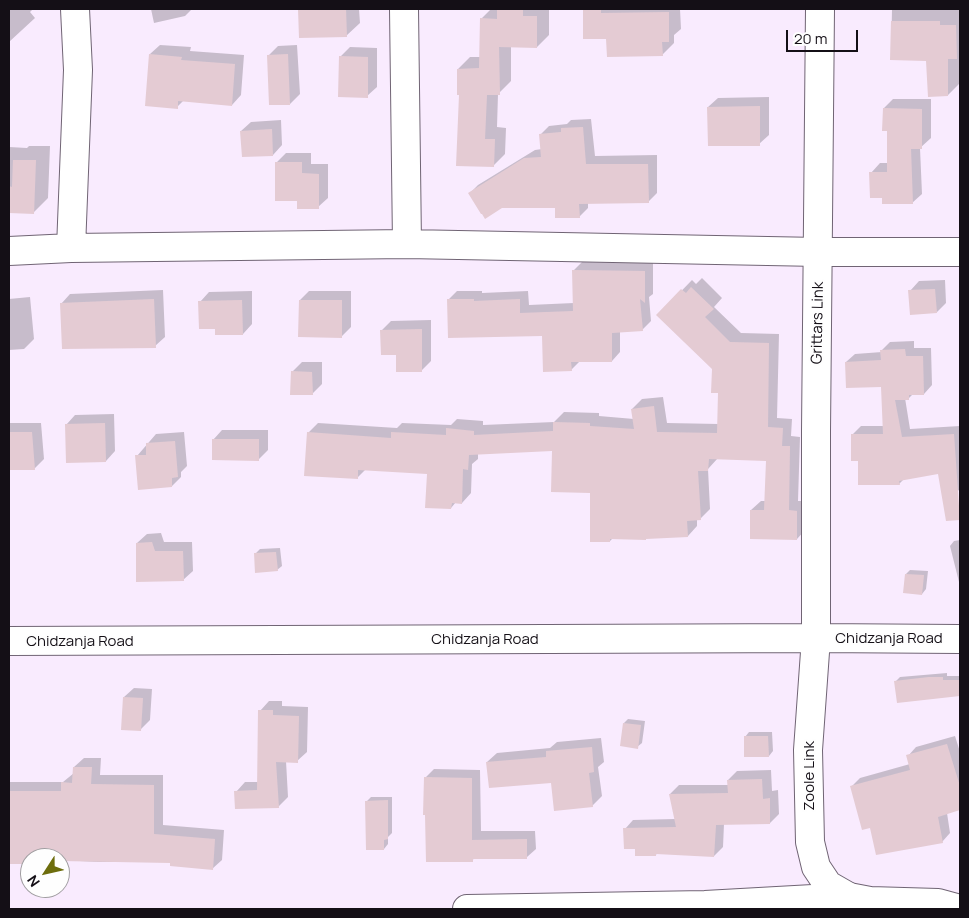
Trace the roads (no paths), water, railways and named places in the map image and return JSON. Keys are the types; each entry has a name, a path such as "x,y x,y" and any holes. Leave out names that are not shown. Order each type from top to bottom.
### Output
{"street":[{"path":"71,248 78,70 75,9"},
{"path":"404,9 407,244"},
{"name":"Grittars Link","path":"816,638 820,9"},
{"path":"9,252 71,248 407,244 818,252 960,252"},
{"name":"Zoole Link","path":"816,638 808,750 810,842 816,867 828,886 849,897"},
{"name":"Chidzanja Road","path":"9,641 960,639"},
{"path":"466,909 705,907 849,897 870,901 938,903 960,909"}]}
